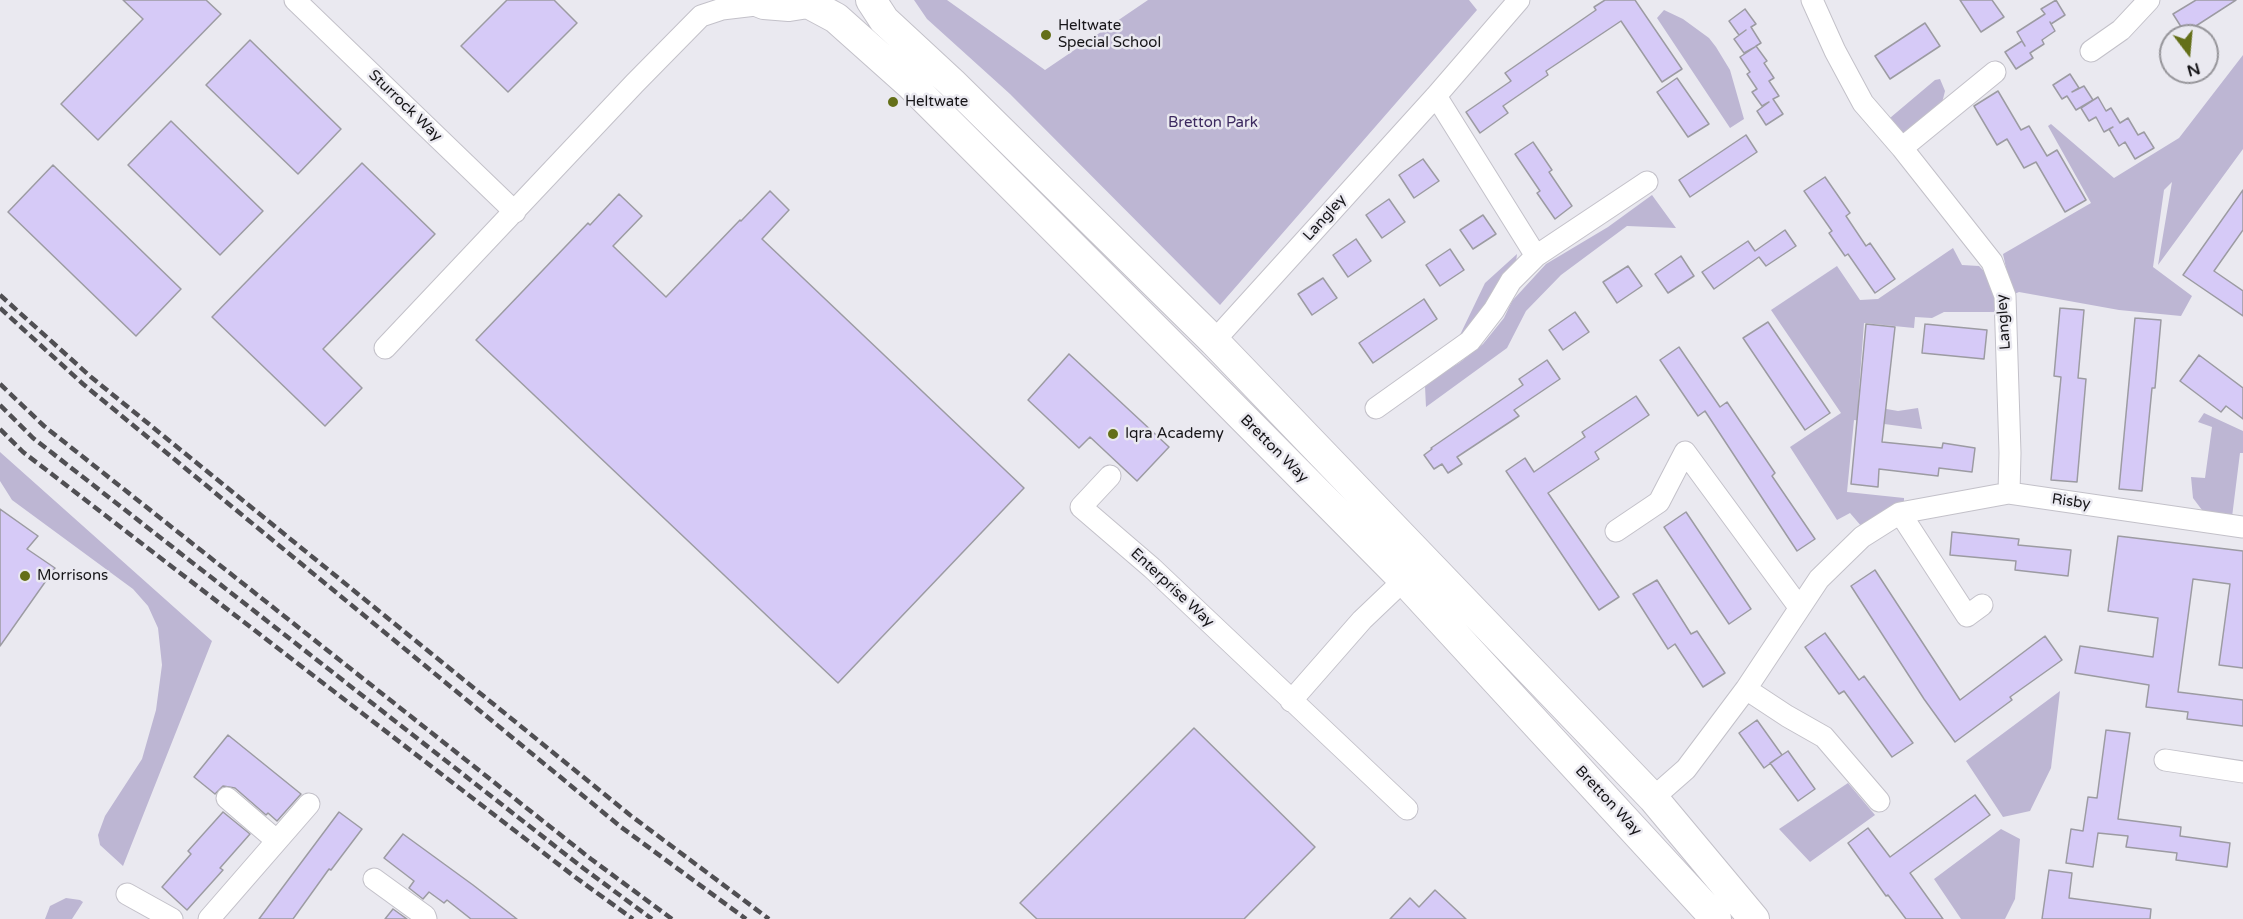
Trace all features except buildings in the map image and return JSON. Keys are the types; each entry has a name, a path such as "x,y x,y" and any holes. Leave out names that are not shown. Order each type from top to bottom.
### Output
{"street":[{"name":"Sturrock Way","path":"295,0 515,212"},
{"name":"Bretton Way","path":"871,0 884,20 952,83 1214,341 1653,798 1754,919"},
{"name":"Langley","path":"1214,341 1436,96 1519,0"},
{"name":"Langley","path":"1812,0 1835,51 1863,103 1902,148 1992,262 2005,296 2010,453 2009,493"},
{"path":"2091,51 2121,30 2149,0"},
{"path":"385,348 515,212 703,8 722,9 759,2 789,6 811,2"},
{"name":"Bretton Way","path":"811,2 836,18 910,84 1404,580 1716,919"},
{"path":"1902,148 1995,72"},
{"path":"1436,96 1536,256"},
{"path":"1377,408 1470,341 1494,310 1511,281 1536,256 1647,182"},
{"path":"1616,531 1659,502 1685,452 1799,607"},
{"name":"Enterprise Way","path":"1110,476 1082,507 1152,568 1407,809"},
{"name":"Risby","path":"1653,798 1686,769 1746,689 1819,579 1862,537 1900,513 2009,493 2243,527"},
{"path":"1900,513 1967,616 1982,606"},
{"path":"1291,701 1362,620 1404,580"},
{"path":"1746,689 1824,737 1879,801"},
{"path":"2165,760 2243,772"},
{"path":"227,798 276,840"},
{"path":"209,919 309,804"},
{"path":"374,879 426,919"},
{"path":"128,894 172,919"}],"green space":[{"name":"Bretton Park","path":"914,0 947,0 1045,70 1148,0 1469,0 1477,10 1220,305 1010,94 927,19"},
{"path":"1664,10 1683,19 1709,38 1716,47 1730,70 1744,119 1730,128 1657,18"},
{"path":"2243,55 2243,149 2158,265 2172,182 2164,190 2153,267 2192,296 2181,316 2119,310 2019,292 2012,295 2003,254 2091,203 2048,126 2051,124 2114,178 2179,138"},
{"path":"1940,79 1945,91 1941,107 1904,133 1893,132 1884,123 1935,80"},
{"path":"1652,195 1676,228 1627,226 1561,275 1526,311 1507,348 1426,407 1425,386 1483,344 1504,318 1512,301 1546,264 1608,227"},
{"path":"1953,248 1962,265 1979,266 1993,280 1995,312 1944,312 1932,318 1915,317 1914,328 1864,323 1858,404 1898,411 1918,408 1922,429 1854,420 1847,492 1904,498 1904,504 1862,527 1850,513 1837,520 1790,447 1841,413 1771,310 1837,266 1860,300 1878,299"},
{"path":"1517,254 1516,262 1483,316 1459,337 1485,283"},
{"path":"2204,413 2243,431 2243,453 2240,453 2232,517 2217,516 2202,510 2193,498 2191,477 2205,478 2212,427 2198,422"},
{"path":"0,452 212,641 123,866 100,845 98,835 105,816 142,759 156,710 162,665 158,628 148,606 133,589 12,500 0,481"},
{"path":"2060,691 2051,768 2030,811 2003,817 1966,761"},
{"path":"1848,783 1875,815 1810,862 1779,829"},
{"path":"2001,829 2020,839 2015,899 2005,919 1961,919 1934,879"},
{"path":"66,898 83,902 72,919 45,919 50,906"}],"railway":[{"path":"0,295 91,377 630,815 769,919"},
{"path":"0,308 83,384 621,827 746,919"},
{"path":"0,384 44,426 591,859 672,919"},
{"path":"0,405 33,438 583,868 652,919"},
{"path":"0,429 23,452 575,877 633,919"}],"place":[{"name":"Heltwate Special School","path":"1046,35"},
{"name":"Heltwate","path":"893,102"},
{"name":"Iqra Academy","path":"1113,434"},
{"name":"Morrisons","path":"25,576"}]}
